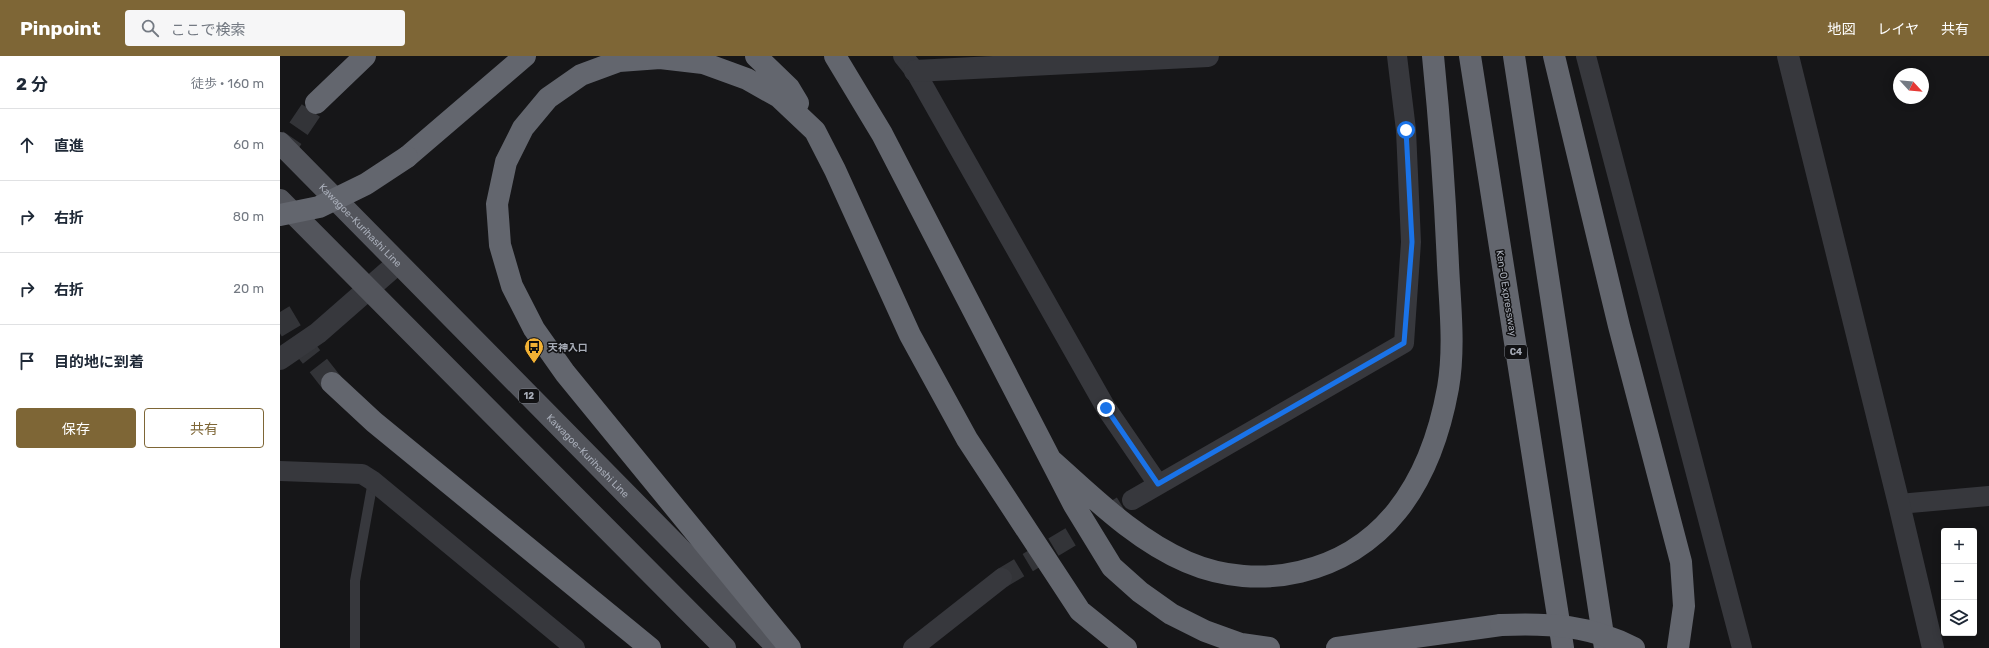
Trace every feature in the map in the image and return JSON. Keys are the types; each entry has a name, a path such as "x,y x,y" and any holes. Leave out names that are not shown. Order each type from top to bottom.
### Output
{"highway":[{"path":"316,103 365,56"},
{"path":"280,215 319,207 366,184 407,157 525,56"},
{"path":"756,56 789,88 815,131 835,170 910,336 966,439 1080,611 1108,648"},
{"path":"825,56 851,80"},
{"path":"835,56 851,80 882,134 1074,505 1112,567 1140,592 1170,614 1205,631 1242,644 1269,648"},
{"path":"1051,460 1118,519 1153,545 1188,562 1226,573 1263,577 1297,574 1329,562 1365,542 1396,512 1417,482 1436,438 1448,386 1452,332 1446,218 1433,56"},
{"name":"Ken-O Expressway","path":"1470,56 1563,648"},
{"path":"1514,56 1605,648"},
{"path":"1554,56 1619,326 1681,562 1684,606 1678,648"},
{"path":"790,648 564,373 534,329 512,286 500,245 497,204 506,162 523,128 548,98 582,75 619,61 660,58 710,65 747,79 779,97 815,131"},
{"path":"332,382 374,422 650,648"},
{"path":"1080,611 1126,648"},
{"path":"1337,648 1501,625 1529,624 1567,626 1600,634 1634,648"}],"main road":[{"name":"Kawagoe-Kurihashi Line","path":"280,143 778,648"},
{"path":"280,200 367,290 724,648"}],"street":[{"path":"1158,484 1106,408 909,63 1208,56"},
{"path":"1132,500 1404,343 1412,242 1406,130 1397,56"},
{"path":"1586,56 1742,648"},
{"path":"1788,56 1899,504 1933,648"},
{"path":"280,359 318,333 398,263"},
{"path":"280,471 362,474 373,481 575,648"},
{"path":"1899,504 1989,496"},
{"path":"913,648 1002,578"}],"lane":[{"path":"355,648 355,581 373,481"}],"tunnel":[{"path":"280,156 316,103"},
{"path":"280,312 292,332 332,383"},
{"path":"1002,578 1132,500"}],"place":[{"name":"天神入口","path":"534,364"}],"route":[{"path":"1106,408 1158,484 1404,343 1412,242 1406,130"}]}
